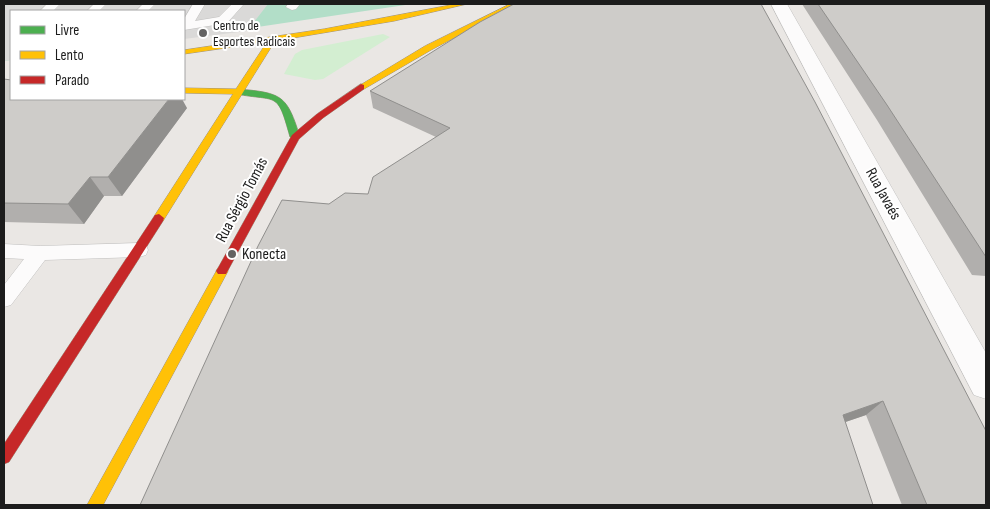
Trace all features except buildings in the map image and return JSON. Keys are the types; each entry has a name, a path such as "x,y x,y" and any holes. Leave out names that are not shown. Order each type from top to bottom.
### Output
{"main road":[{"path":"185,52 272,40 403,18 464,4"},
{"name":"Rua Sérgio Tomás","path":"96,505 295,137 322,113 404,61 515,4"},
{"path":"4,457 139,250 272,40"},
{"path":"185,90 260,94 278,99 285,106 295,137"}],"street":[{"name":"Rua Javaés","path":"779,4 986,384"}],"lane":[{"path":"185,25 199,4"},
{"path":"185,25 224,20 238,4"},
{"path":"4,252 40,254 139,250"},
{"path":"4,299 40,254"}],"green space":[{"name":"Centro de Esportes Radicais","path":"4,4 412,4 185,38 185,10 10,10 10,60 4,61"},
{"path":"383,34 390,37 323,79 315,80 284,74 295,54 302,50"}],"shaded area":[{"name":"Centro de Esportes Radicais","path":"4,4 268,4 247,31 185,39 185,10 10,10 10,60 4,61"}],"traffic: fast":[{"path":"4,75 10,74"},
{"path":"239,92 265,95 279,100 288,113 295,137"}],"traffic: slow":[{"path":"185,52 394,19 464,4"},
{"path":"361,87 428,48 515,4"},
{"path":"159,218 272,40"},
{"path":"185,90 239,92"},
{"path":"95,505 222,271"}],"traffic: jam":[{"path":"222,271 295,137 320,116 361,87"},
{"path":"4,457 159,218"}],"place":[{"name":"Centro de Esportes Radicais","path":"203,33"},
{"name":"Konecta","path":"232,254"}]}
